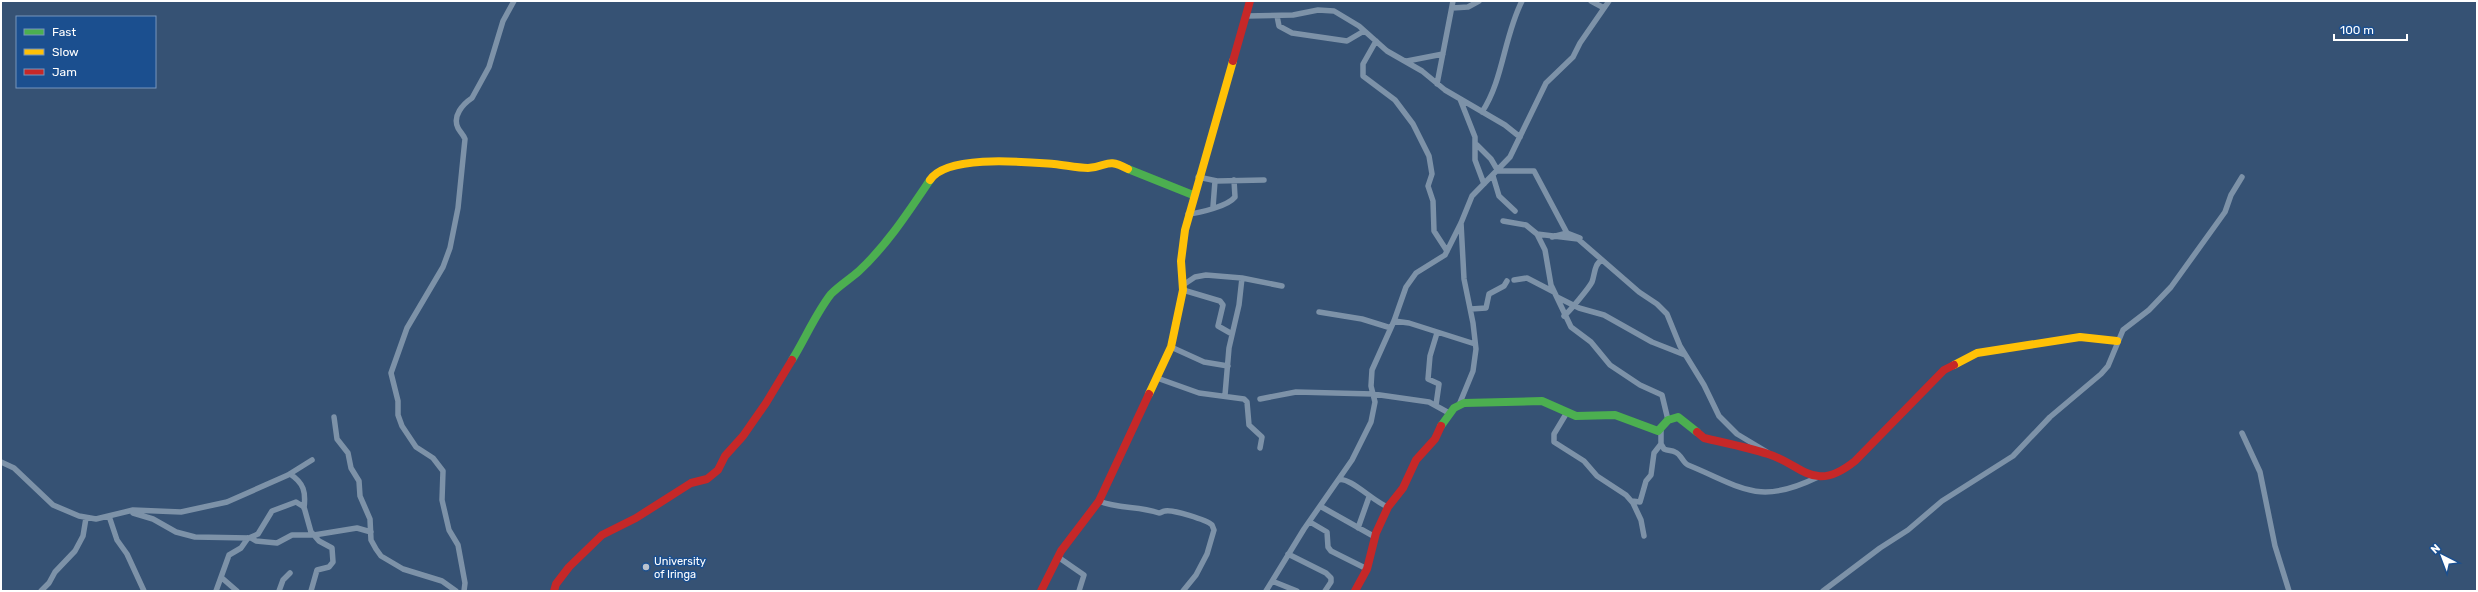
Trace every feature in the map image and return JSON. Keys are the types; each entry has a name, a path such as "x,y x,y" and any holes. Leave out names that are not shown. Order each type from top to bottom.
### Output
{"street":[{"path":"464,591 465,583 458,545 450,530 442,500 443,471 433,458 416,447 402,426 397,413 398,401 391,373 407,328 443,267 452,242 464,139 458,126 457,115 465,103 472,98 473,93 482,82 496,50 503,21 514,1"},
{"path":"1041,591 1058,557 1099,501 1171,347 1183,288 1182,247 1188,214 1250,1"},
{"path":"1438,84 1454,1"},
{"path":"1452,8 1468,7 1479,1"},
{"path":"1482,112 1491,95 1508,32 1522,1"},
{"path":"1591,1 1604,8"},
{"path":"1266,591 1288,554 1352,460 1371,422 1375,402 1373,394 1372,370 1394,321 1406,287 1412,278 1424,267 1442,258 1447,251 1462,223 1472,196 1510,157 1546,83 1573,57 1609,1"},
{"path":"1246,16 1277,16 1326,10 1347,17 1387,51 1407,61 1460,99 1520,137"},
{"path":"1277,16 1279,26 1292,33 1347,41 1364,30"},
{"path":"1376,41 1363,64 1363,76 1395,100 1413,124 1429,156 1432,174 1428,186 1433,201 1434,227 1447,251"},
{"path":"1407,61 1443,54"},
{"path":"1460,99 1476,145 1475,160 1484,184"},
{"path":"1476,145 1490,157 1498,171"},
{"path":"554,591 556,584 569,567 602,535 636,518 692,483 708,479 718,470 725,456 742,436 766,403 830,296 840,285 859,271 894,231 939,170 953,165 976,162 1054,164 1088,168 1114,162 1134,172 1194,195"},
{"path":"1498,171 1534,171 1567,233"},
{"path":"1493,176 1499,196 1515,211"},
{"path":"1822,591 1880,548 1908,530 1942,501 1971,484 2019,452 2050,417 2102,374 2108,366 2116,341 2123,330 2149,310 2172,287 2225,212 2231,195 2242,177"},
{"path":"1198,178 1215,181 1264,180"},
{"path":"1188,214 1202,213 1214,207 1224,205 1235,198 1234,180"},
{"path":"1214,207 1215,181"},
{"path":"1503,221 1526,225 1537,234 1544,250 1547,272 1564,316 1571,327 1591,342 1610,365 1640,385 1662,395 1668,420"},
{"path":"1355,591 1367,569 1375,537 1388,507 1403,488 1416,460 1435,439 1449,413 1458,405 1473,371 1475,342 1471,309 1464,279 1462,223"},
{"path":"1552,237 1567,233 1579,236 1582,241"},
{"path":"1537,234 1552,237 1577,238 1639,292 1663,309 1685,355 1704,385 1718,416 1736,434 1769,454 1801,472 1821,476"},
{"path":"1564,316 1588,288 1597,264 1602,260"},
{"path":"1183,288 1198,275 1242,278 1282,286"},
{"path":"1225,395 1232,334 1239,305 1242,278"},
{"path":"1514,280 1527,278 1556,294 1573,306 1604,315 1652,342 1685,355"},
{"path":"1471,309 1486,308 1489,294 1504,286 1507,281"},
{"path":"1183,288 1220,301 1223,305 1218,326 1232,334"},
{"path":"1318,312 1362,319 1391,328"},
{"path":"1394,321 1409,323 1468,342 1475,342"},
{"path":"1436,405 1439,384 1428,379 1427,371 1437,333"},
{"path":"1661,444 1666,450 1677,452 1686,464 1757,492 1785,491 1849,466 1944,370 1977,353 2080,336 2116,341"},
{"path":"1171,347 1204,362 1228,366"},
{"path":"1157,378 1199,393 1240,397 1246,401 1247,421 1262,437 1260,448"},
{"path":"1260,399 1296,392 1373,394 1429,402 1449,413"},
{"path":"1458,405 1500,401 1542,401 1566,414 1582,417 1615,415 1653,430 1661,430"},
{"path":"1566,414 1554,434 1554,442 1584,461 1597,476 1623,492 1632,501 1641,520 1644,536"},
{"path":"334,417 337,440 349,455 351,468 359,481 360,496 370,519 372,542 381,556 404,569 447,584 456,591"},
{"path":"1632,501 1640,502 1646,481 1651,475 1654,453 1661,444 1661,430 1668,420 1678,418 1704,438 1769,454"},
{"path":"2242,434 2260,472 2275,546 2289,591"},
{"path":"1,462 14,468 53,505 86,518 109,516 130,511 177,513 189,511 239,498 290,474 312,460"},
{"path":"290,474 301,482 304,488 304,508 313,534 318,541 332,548 333,562 329,567 317,570 312,580 311,591"},
{"path":"1339,480 1348,480 1369,497 1388,507"},
{"path":"1358,528 1369,497"},
{"path":"1099,501 1114,507 1131,506 1159,513 1165,510 1204,520 1212,525 1214,530 1207,554 1196,575 1183,591"},
{"path":"216,591 222,578 229,555 240,548 249,538 258,534 272,511 292,502 299,503 304,508"},
{"path":"1320,506 1331,510 1358,528 1375,537"},
{"path":"130,511 153,519 176,532 195,537 249,538 256,541 277,543 292,535 313,534 357,528 371,532"},
{"path":"109,516 117,540 127,554 144,591"},
{"path":"41,591 49,583 55,572 75,552 83,536 86,518"},
{"path":"1310,522 1327,532 1328,547 1331,551 1367,569"},
{"path":"1288,554 1330,577 1331,582 1325,591"},
{"path":"1058,557 1084,574 1079,591"},
{"path":"278,591 283,580 290,573"},
{"path":"222,578 237,591"},
{"path":"1272,581 1297,591"}],"traffic: fast":[{"path":"1128,169 1193,195"},
{"path":"792,360 820,309 831,294 859,271 879,250 914,204 930,180"},
{"path":"1441,426 1454,408 1464,403 1542,401 1576,416 1615,415 1658,431 1668,420 1678,417 1697,432"}],"traffic: slow":[{"path":"1149,394 1171,347 1183,290 1181,261 1185,230 1233,61"},
{"path":"930,180 939,172 953,166 969,163 1007,161 1058,164 1080,168 1095,167 1111,163 1121,165 1128,169"},
{"path":"1954,365 1977,353 2080,337 2117,341"}],"traffic: jam":[{"path":"1233,61 1250,1"},
{"path":"554,591 556,584 569,567 602,535 636,518 691,483 707,479 718,470 725,456 743,436 766,403 792,360"},
{"path":"1697,432 1704,438 1768,454 1809,474 1819,476 1829,475 1841,471 1855,461 1944,370 1954,365"},
{"path":"1041,591 1061,551 1099,501 1149,394"},
{"path":"1355,591 1367,569 1376,533 1388,507 1403,488 1416,460 1435,439 1441,426"}],"place":[{"name":"University of Iringa","path":"646,567"}]}
